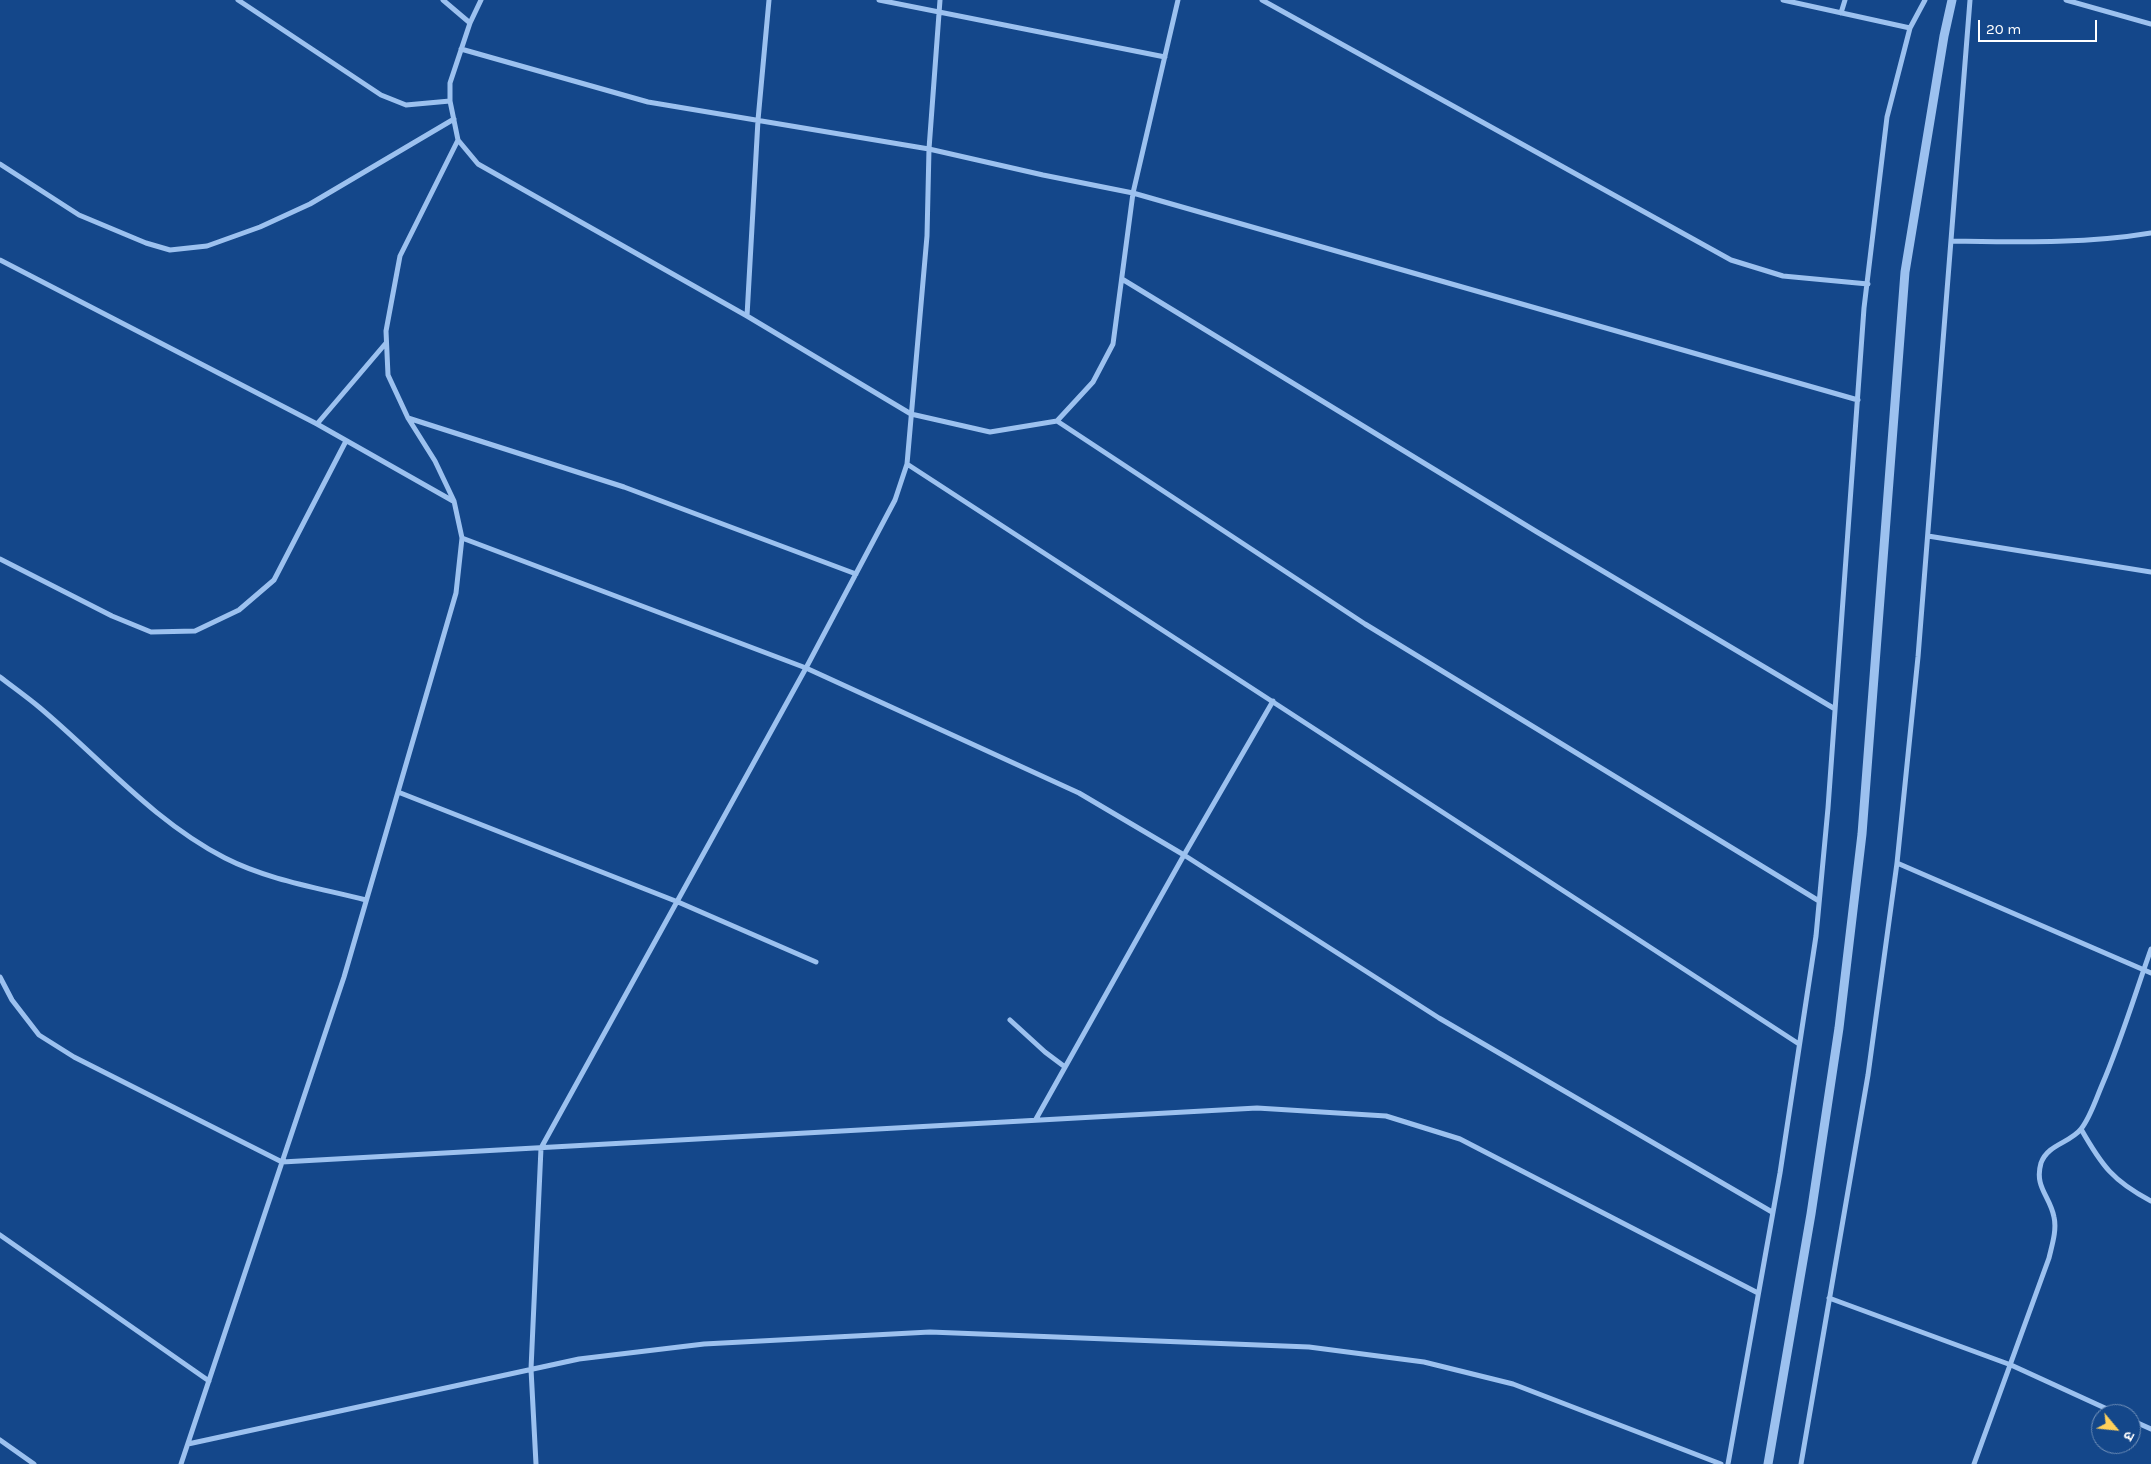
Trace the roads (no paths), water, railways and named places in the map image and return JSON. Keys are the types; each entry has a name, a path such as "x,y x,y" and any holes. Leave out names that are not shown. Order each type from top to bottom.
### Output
{"street":[{"path":"238,0 381,95 406,105 450,101"},
{"path":"443,0 470,23"},
{"path":"481,0 470,23 450,83 450,101 458,140 478,164 747,316 911,414 990,432 1057,420 1093,382 1113,344 1132,193 1166,57 1178,0"},
{"path":"747,316 758,120 769,0"},
{"path":"879,0 1166,57"},
{"path":"536,1464 531,1370 541,1148 806,668 895,500 908,464 927,236 930,149 940,0"},
{"path":"1262,0 1731,260 1783,276 1868,284"},
{"path":"1783,0 1910,28"},
{"path":"1841,12 1845,0"},
{"path":"1728,1464 1772,1212 1816,936 1868,284 1887,117 1910,28 1925,0"},
{"path":"1768,1464 1815,1185 1838,1028 1862,834 1905,272 1944,36 1952,0"},
{"path":"1800,1464 1868,1075 1897,864 1918,657 1970,0"},
{"path":"2066,0 2151,24"},
{"path":"461,49 648,102 930,149 1132,193 1858,400"},
{"path":"0,164 79,215 146,243 170,250 207,246 260,227 302,208 454,119"},
{"path":"181,1464 344,977 456,593 462,538 454,501 435,461 408,418 388,375 386,331 400,256 458,140"},
{"path":"1952,241 2023,242 2120,238 2151,233"},
{"path":"0,260 317,424 454,501"},
{"path":"1122,279 1537,532 1835,709"},
{"path":"317,424 386,343"},
{"path":"408,418 624,486 856,574"},
{"path":"1057,420 1365,624 1819,901"},
{"path":"0,559 112,616 151,632 195,631 239,610 274,580 346,441"},
{"path":"908,464 1799,1044"},
{"path":"1928,536 2151,572"},
{"path":"462,538 806,668 1079,793 1184,855 1439,1018 1772,1212"},
{"path":"0,677 39,707 131,792 189,837 225,858 270,876 366,900"},
{"path":"1036,1119 1184,855 1273,702"},
{"path":"398,792 678,902 816,962"},
{"path":"1897,864 2151,972"},
{"path":"1974,1464 2049,1258 2055,1231 2054,1216 2041,1188 2039,1172 2042,1160 2053,1147 2070,1139 2081,1129 2110,1066 2151,949"},
{"path":"0,977 12,1000 39,1035 74,1057 282,1162 1257,1108 1386,1116 1460,1139 1758,1293"},
{"path":"1010,1020 1045,1052 1065,1067"},
{"path":"2081,1129 2100,1163 2127,1189 2151,1201"},
{"path":"0,1235 209,1382"},
{"path":"1829,1298 2011,1365 2096,1404"},
{"path":"188,1444 579,1359 704,1344 930,1332 1309,1347 1424,1362 1513,1384 1721,1464"},
{"path":"0,1440 34,1464"}]}
